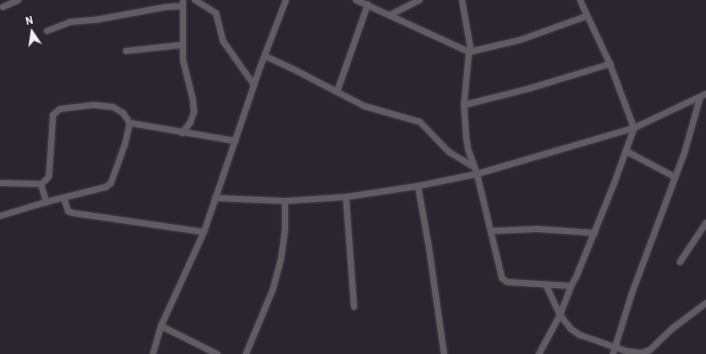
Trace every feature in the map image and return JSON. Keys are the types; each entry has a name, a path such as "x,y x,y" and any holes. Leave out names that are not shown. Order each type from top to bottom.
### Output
{"street":[{"path":"3,8 19,0"},
{"path":"195,0 216,13 223,41 254,85"},
{"path":"153,354 162,326 204,232 234,141 286,0"},
{"path":"356,0 368,4 470,51 520,40 588,16"},
{"path":"390,15 420,0"},
{"path":"462,0 470,51 464,104 466,136 492,231 499,269 504,281 571,286"},
{"path":"538,354 560,315 571,286 577,276 595,233 634,128 610,64 580,0"},
{"path":"48,31 70,22 95,20 183,3 183,60 194,100 194,112 190,123 182,133"},
{"path":"337,92 368,4"},
{"path":"126,51 182,45"},
{"path":"265,56 298,71 364,106 420,122 449,152 474,167"},
{"path":"464,104 531,88 610,64"},
{"path":"215,198 286,200 346,197 418,186 477,174 634,128 706,94"},
{"path":"613,354 632,293 685,151 700,98"},
{"path":"0,183 41,184 49,176 53,121 56,110 94,105 113,107 123,113 130,123 234,141"},
{"path":"0,216 46,202 100,189 111,183 125,144 130,123"},
{"path":"626,151 675,177"},
{"path":"41,184 46,202"},
{"path":"418,186 429,248 444,354"},
{"path":"346,197 354,307"},
{"path":"64,198 68,211 73,213 204,232"},
{"path":"246,354 272,289 281,259 285,228 286,200"},
{"path":"680,262 706,223"},
{"path":"492,231 537,229 595,233"},
{"path":"546,285 560,315 566,324 580,335 641,354 647,353 706,303"},
{"path":"162,326 217,354"}]}
